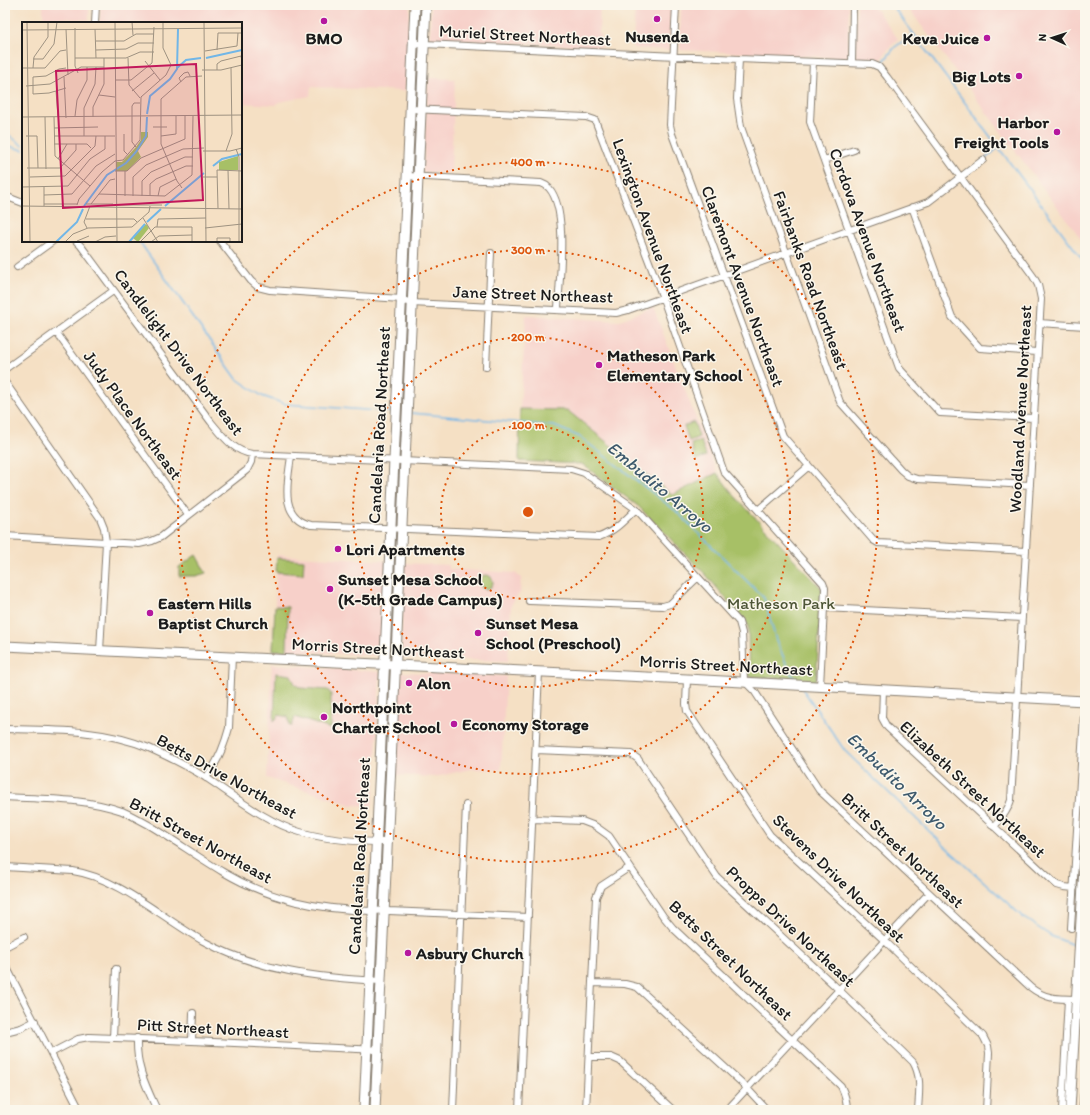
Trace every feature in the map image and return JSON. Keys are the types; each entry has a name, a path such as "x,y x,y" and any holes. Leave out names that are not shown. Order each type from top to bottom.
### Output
{"main road":[{"name":"Candelaria Road Northeast","path":"364,1110 415,5"},
{"name":"Candelaria Road Northeast","path":"375,1110 408,402 411,303 426,5"},
{"name":"Morris Street Northeast","path":"5,646 232,656 384,665 687,678 1085,701"},
{"path":"1070,1110 1072,999 1081,932 1084,897 1085,850"},
{"path":"1084,1110 1085,1095"}],"street":[{"path":"95,22 96,5"},
{"name":"Claremont Avenue Northeast","path":"676,5 670,125 672,134 783,436 873,540 878,543 1026,552"},
{"path":"852,63 853,5"},
{"name":"Muriel Street Northeast","path":"413,44 852,63"},
{"name":"Fairbanks Road Northeast","path":"739,59 737,99 741,127 840,402 908,476 917,479 1030,485"},
{"name":"Cordova Avenue Northeast","path":"813,62 810,122 899,368 940,413 1033,418"},
{"name":"Woodland Avenue Northeast","path":"852,63 872,64 879,68 1033,276 1038,285 1040,299 1039,323 1011,800 1005,814 994,827"},
{"path":"410,109 421,110"},
{"name":"Lexington Avenue Northeast","path":"421,110 586,117 595,120 662,298 724,472 825,588 820,686"},
{"path":"824,160 854,150"},
{"name":"Jane Street Northeast","path":"221,242 251,282 258,287 282,292 401,299 411,303 616,313 724,276 928,202 983,160"},
{"path":"407,176 541,183 549,187 554,196 561,224 558,309"},
{"path":"5,196 22,203"},
{"path":"912,207 952,317 980,348 1037,352"},
{"path":"17,267 52,242"},
{"name":"Candlelight Drive Northeast","path":"77,242 216,428 231,445 240,451 252,454 571,469 584,473 636,509 739,622 743,638 744,682"},
{"path":"486,367 492,253"},
{"path":"5,369 113,291"},
{"path":"1039,323 1085,326"},
{"name":"Judy Place Northeast","path":"56,332 188,515"},
{"path":"5,382 100,518 104,528 106,542 100,651"},
{"path":"5,536 139,544 152,541 161,537 247,470 251,462 252,454"},
{"path":"290,456 288,502 290,510 299,520 311,525 599,537 615,529 636,509"},
{"path":"758,510 809,466"},
{"path":"529,601 663,606 670,604 698,577"},
{"path":"824,608 1022,618"},
{"path":"206,778 219,759 226,739 228,728 232,656"},
{"path":"519,1110 539,672"},
{"name":"Stevens Drive Northeast","path":"687,678 687,711 770,834 885,941 983,1036 988,1046 989,1053 986,1110"},
{"name":"Britt Street Northeast","path":"744,682 755,692 819,790 1030,987 1044,996 1072,999"},
{"name":"Elizabeth Street Northeast","path":"883,690 882,718 887,727 1057,885 1074,888"},
{"path":"1071,928 1083,784 1084,715"},
{"name":"Betts Drive Northeast","path":"5,729 101,734 121,739 153,750 181,763 249,807 299,832 341,840 387,842"},
{"name":"Propps Drive Northeast","path":"536,750 631,754 638,759 717,877 839,990 913,1062 917,1068 920,1080 918,1110"},
{"name":"Britt Street Northeast","path":"5,797 67,800 109,807 134,817 173,839 223,872 263,892 306,905 343,910 384,910 528,917"},
{"path":"453,1110 466,805"},
{"name":"Betts Street Northeast","path":"532,819 582,821 595,826 609,836 663,916 673,928 841,1086 847,1103 846,1110"},
{"path":"586,1110 596,897 602,886 630,866"},
{"path":"5,867 82,872 109,883 148,905 204,942 261,965 323,977 381,981"},
{"path":"727,1110 929,893"},
{"path":"5,947 24,937"},
{"path":"5,964 80,1110"},
{"path":"112,1038 116,970"},
{"path":"592,983 625,984 637,987 748,1088 767,1110"},
{"path":"1062,1110 1072,999"},
{"path":"192,1041 193,1013"},
{"path":"5,1032 21,1028 34,1021"},
{"name":"Pitt Street Northeast","path":"51,1053 83,1038 137,1038 378,1050"},
{"path":"137,1038 137,1053 140,1071 157,1110"},
{"path":"589,1057 611,1057 620,1061 673,1110"}],"shaded area":[{"path":"43,5 89,5 89,20 43,17"},
{"path":"100,5 410,5 405,91 311,87 310,96 279,102 276,105 242,103 242,22 100,22"},
{"path":"431,5 600,5 599,32 603,47 430,39"},
{"path":"635,5 671,5 669,50 633,48"},
{"path":"681,5 849,5 848,58 680,50"},
{"path":"857,5 873,5 898,39 888,49 880,61 872,58 855,58"},
{"path":"906,5 1085,5 1085,244"},
{"path":"428,78 455,79 451,173 424,172 423,170"},
{"name":"Matheson Park Elementary School","path":"653,307 717,473 673,495 567,410 520,409 526,315 618,321"},
{"name":"Sunset Mesa School (K-5th Grade Campus)","path":"277,555 386,561 383,656 273,650"},
{"path":"404,563 448,565 449,569 515,573 521,578 520,593 511,606 508,661 404,658 401,653"},
{"name":"Northpoint Charter School","path":"272,664 380,672 375,784 372,806 352,805 267,778"},
{"path":"400,672 506,676 501,770 471,769 435,777 394,775"}],"green space":[{"name":"Matheson Park","path":"520,409 567,410 672,495 717,473 733,494 822,589 816,681 749,676 748,625 707,576 638,506 582,464 519,461"},
{"path":"694,422 699,437 689,441 684,426"},
{"path":"701,441 706,456 696,460 691,444"},
{"path":"196,555 206,573 196,576 179,576 179,567"},
{"path":"277,558 304,560 303,574 276,572"},
{"path":"483,575 489,575 493,579 493,585 489,589 483,589 479,585 479,579"},
{"path":"275,606 288,607 287,651 273,650"},
{"path":"276,673 291,675 295,684 300,688 328,690 331,694 331,729 295,717 292,726 290,726 288,717 279,715 274,721"}],"waterway":[{"path":"892,5 1085,263"},
{"path":"880,66 895,47 913,34"},
{"path":"5,132 22,145"},
{"name":"Embudito Arroyo","path":"5,145 22,150"},
{"path":"984,160 998,148"},
{"name":"Embudito Arroyo","path":"140,242 237,379 262,396 285,404 393,412"},
{"name":"Embudito Arroyo","path":"411,413 554,426 580,437 676,511 764,598 776,640 790,672 797,682"},
{"name":"Embudito Arroyo","path":"802,688 845,751 950,851 1024,918 1051,936 1076,946"}],"place":[{"name":"Nusenda","path":"657,19"},
{"name":"BMO","path":"324,21"},
{"name":"Keva Juice","path":"987,38"},
{"name":"Big Lots","path":"1019,76"},
{"name":"Harbor Freight Tools","path":"1057,132"},
{"name":"Matheson Park Elementary School","path":"599,365"},
{"name":"Lori Apartments","path":"338,549"},
{"name":"Sunset Mesa School (K-5th Grade Campus)","path":"330,589"},
{"name":"Eastern Hills Baptist Church","path":"150,613"},
{"name":"Sunset Mesa School (Preschool)","path":"478,633"},
{"name":"Alon","path":"409,683"},
{"name":"Northpoint Charter School","path":"324,717"},
{"name":"Economy Storage","path":"454,724"},
{"name":"Asbury Church","path":"408,953"}]}
